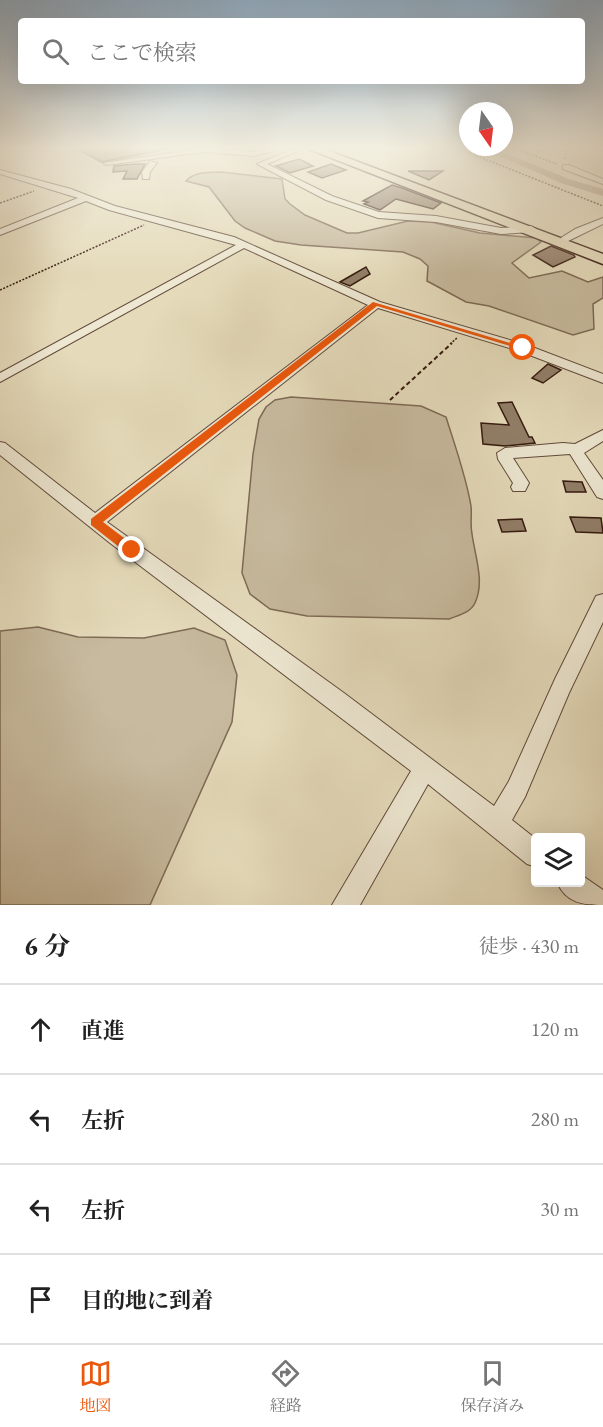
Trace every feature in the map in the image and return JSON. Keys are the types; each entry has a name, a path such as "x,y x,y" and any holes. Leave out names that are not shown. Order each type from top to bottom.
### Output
{"highway":[{"path":"427,190 603,259"}],"street":[{"path":"61,190 112,208 244,244 376,304 567,363 603,379"},
{"path":"314,190 329,198 378,215 436,219 501,231 531,229"},
{"path":"0,232 86,198"},
{"path":"561,241 603,221"},
{"path":"0,378 244,244"},
{"path":"95,522 376,304"},
{"path":"519,487 520,483 505,456 508,451 532,452 563,448 577,450 603,435"},
{"path":"0,447 95,522 272,650 531,851"},
{"path":"577,450 578,456 603,493"},
{"path":"497,823 517,789 603,602"},
{"path":"345,905 425,768"},
{"path":"577,887 601,905"}],"path":[{"path":"0,203 36,190"},
{"path":"564,190 603,206"},
{"path":"0,290 157,219"},
{"path":"390,400 465,330"}],"shaded area":[{"path":"211,190 284,190 285,199 305,215 347,233 358,233 408,221 431,222 480,233 537,238 541,242 512,263 529,278 562,271 588,282 603,277 603,298 593,304 594,329 573,335 489,306 466,302 427,281 428,266 420,259 403,252 275,241 235,221"},
{"path":"291,397 421,406 446,417 471,506 471,531 479,586 475,603 470,609 449,619 307,616 270,609 250,594 242,573 253,454 259,419 266,407 275,400"},
{"path":"38,627 78,637 144,638 194,628 225,640 237,675 232,722 150,905 0,905 0,631"}],"building":[{"path":"383,190 408,190 441,203 433,209 396,199 380,210 364,204 368,202 363,201"},
{"path":"551,246 575,257 553,267 533,255"},
{"path":"366,267 370,274 350,286 340,282"},
{"path":"548,364 561,370 543,383 532,378"},
{"path":"512,402 529,437 532,437 535,443 505,446 483,444 481,423 509,425 498,403"},
{"path":"563,481 582,482 586,492 566,492"},
{"path":"570,517 601,518 603,533 576,532"},
{"path":"522,519 526,531 502,532 498,520"}],"waterway":[{"path":"594,190 603,193"}],"route":[{"path":"132,550 95,522 376,304 523,348"}]}
